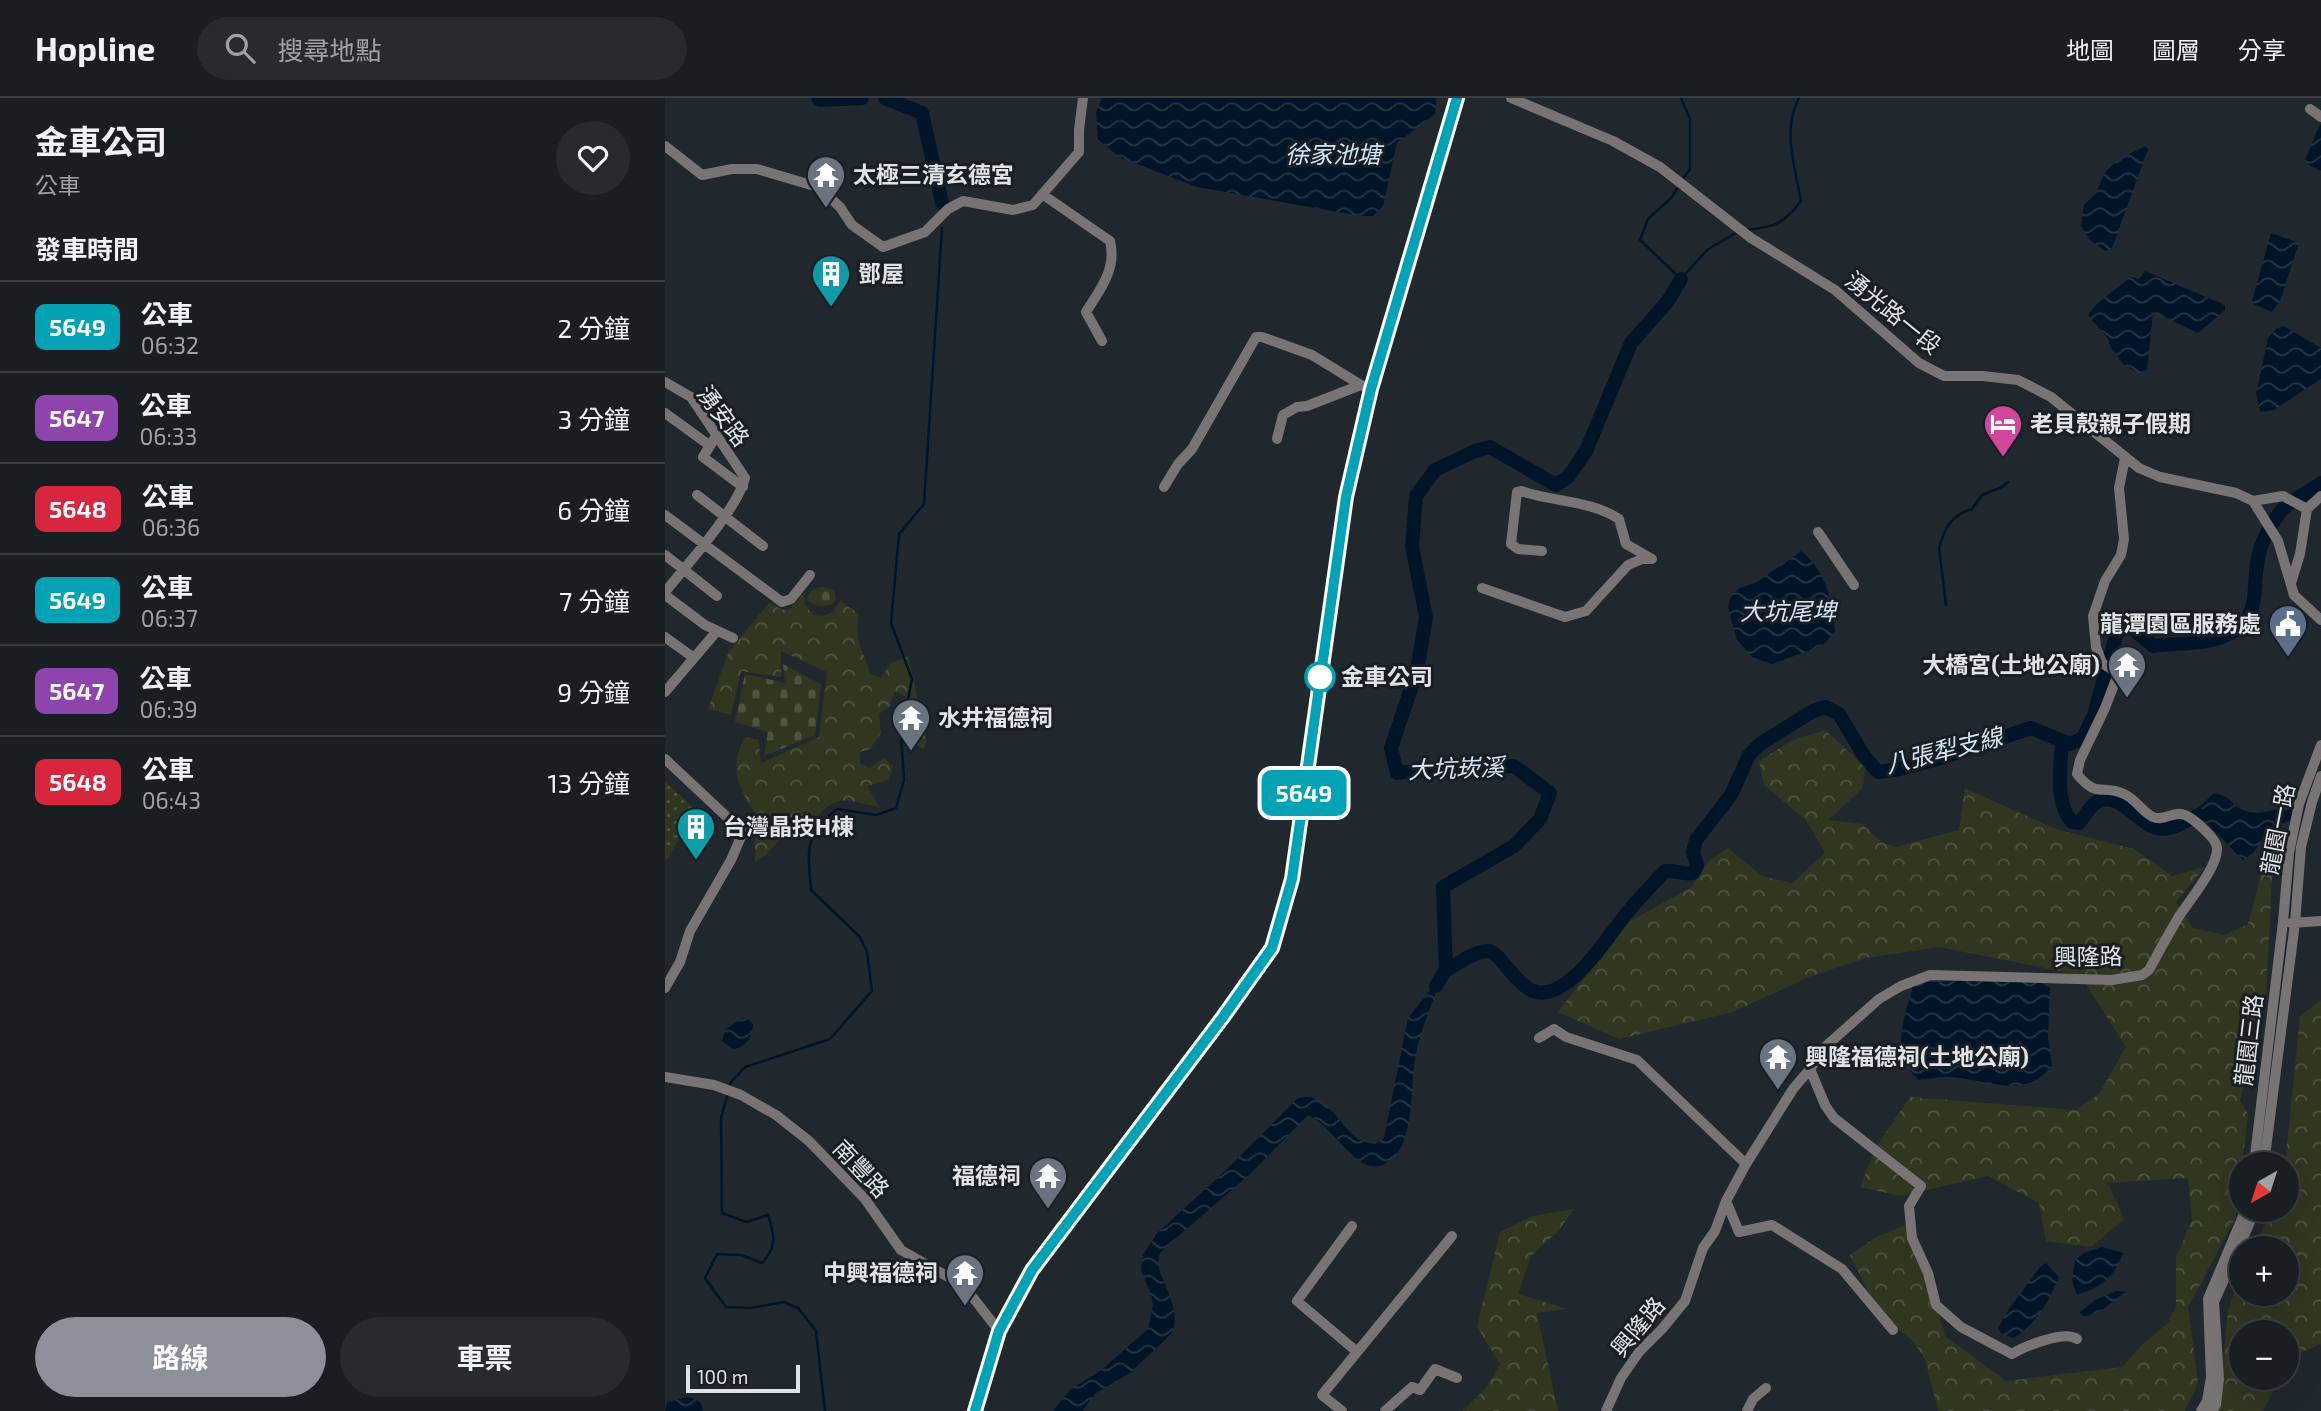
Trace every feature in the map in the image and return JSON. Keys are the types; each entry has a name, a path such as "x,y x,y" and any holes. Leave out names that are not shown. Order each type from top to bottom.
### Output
{"street":[{"path":"665,146 702,175 732,169 757,169 818,187 840,207 852,225 883,247 925,232 948,209 964,201 1013,209 1033,205 1079,152 1083,98"},
{"path":"975,1411 999,1331 1032,1270 1272,948 1292,879 1346,497 1371,389 1458,98"},
{"name":"湧光路一段","path":"1511,98 1613,141 1660,167 1751,238 1835,290 1919,363 1944,376 1983,376 2018,380 2036,388 2071,412 2139,468 2160,477 2236,493 2253,501"},
{"path":"2310,109 2321,117"},
{"path":"1042,194 1110,241 1110,274 1086,312 1102,341"},
{"path":"1164,487 1178,464 1192,449 1256,337 1312,355 1361,386 1371,389"},
{"name":"湧安路","path":"665,382 691,397 712,441 744,482"},
{"path":"1277,439 1283,415 1297,407 1307,406 1361,386"},
{"path":"665,414 712,441 703,457 744,482 723,517 665,593 717,631 733,638"},
{"name":"興隆路","path":"1606,1411 1621,1378 1639,1352 1685,1301 1703,1248 1715,1231 1726,1201 1746,1164 1793,1089 1826,1046 1879,999 1901,986 1930,975 2112,980 2143,975 2149,970 2213,861 2217,850 2215,839 2186,815 2178,814 2158,819 2128,796 2087,786 2077,774 2080,761 2118,674 2102,663 2096,647 2094,616 2105,581 2121,555 2124,539 2119,488 2125,458"},
{"path":"1482,589 1565,617 1586,611 1628,565 1642,559 1652,559 1626,544 1619,519 1609,512 1583,504 1517,492 1511,544 1518,549 1542,551"},
{"path":"697,495 763,546"},
{"path":"2307,509 2283,496 2253,501 2278,541 2294,595 2321,620"},
{"path":"2291,584 2300,554 2307,509 2321,496"},
{"path":"665,515 782,603 791,599 810,575"},
{"path":"1818,531 1854,585"},
{"path":"665,555 717,596"},
{"path":"665,692 717,631"},
{"path":"665,637 694,658"},
{"name":"龍園一路","path":"2283,922 2289,853 2295,822 2305,784 2321,746"},
{"path":"665,759 743,832 731,860 690,931 680,962 665,988"},
{"name":"龍園一路","path":"2295,923 2301,847 2321,776"},
{"path":"2283,922 2321,921"},
{"name":"龍園三路","path":"2255,1152 2283,922"},
{"name":"龍園三路","path":"2266,1152 2295,923"},
{"path":"1539,1038 1554,1029 1566,1037 1637,1059 1746,1164"},
{"path":"1810,1069 1825,1105 1834,1118 1921,1186 1909,1206 1912,1238 1928,1273 1936,1305 1961,1327 2012,1353 2063,1335 2072,1335 2077,1339"},
{"name":"南豐路","path":"665,1077 714,1085 776,1115 809,1141 865,1199 901,1250 964,1286 999,1331"},
{"path":"1726,1201 1739,1231 1772,1225 1842,1269 1893,1330"},
{"path":"2201,1411 2207,1401 2211,1377 2208,1299 2240,1222"},
{"path":"2212,1411 2216,1405 2218,1379 2214,1302 2250,1222"},
{"path":"1352,1226 1297,1301 1356,1351"},
{"path":"1342,1411 1322,1395 1451,1236"},
{"path":"1390,1409 1412,1387 1420,1390 1435,1369 1457,1378"},
{"path":"1749,1411 1753,1399 1766,1388"}],"green space":[{"path":"823,587 834,590 836,599 832,604 818,606 807,600 812,590"},
{"path":"804,593 805,605 813,615 824,616 833,612 840,601 859,614 858,637 870,674 881,678 891,663 908,656 927,741 923,749 905,739 906,697 895,691 889,707 879,714 881,733 870,749 860,752 860,763 870,768 884,758 893,766 889,780 867,786 879,806 843,801 832,804 809,828 791,827 766,855 755,862 755,840 760,820 738,780 737,760 740,749 745,737 758,740 761,763 819,737 827,672 781,651 781,677 741,671 731,715 708,709 729,651 769,603 783,610 790,609"},
{"path":"783,664 821,684 815,735 764,756 768,732 735,722 745,674 785,683"},
{"path":"1825,730 1865,767 1863,788 1828,820 1862,824 1881,842 1896,847 1959,830 1965,788 2055,829 2134,849 2172,876 2205,867 2176,902 2193,928 2225,935 2248,924 2268,849 2273,856 2266,997 2240,1101 2248,1114 2244,1152 2229,1152 2229,1222 2233,1222 2188,1307 2198,1383 2185,1411 1938,1411 1925,1359 1913,1341 1878,1312 1850,1255 1876,1237 1911,1223 1945,1336 2006,1381 2122,1367 2144,1343 2168,1323 2176,1307 2176,1257 2192,1221 2188,1178 2108,1183 2124,1219 2091,1247 2046,1241 2039,1203 1988,1176 1900,1196 1860,1187 1876,1147 1910,1097 2076,1110 2099,1094 2126,1047 2080,975 1939,947 1866,958 1811,976 1733,1012 1619,1039 1558,1012 1625,924 1690,888 1710,860 1728,848 1762,876 1792,883 1825,853 1806,820 1764,785 1759,761 1791,741"},
{"path":"665,781 697,811 665,862"},
{"path":"2321,1000 2321,1344 2299,1353 2299,1320 2229,1320 2229,1390 2274,1390 2264,1409 2260,1411 2218,1411 2230,1306 2299,1306 2299,1236 2259,1236 2266,1222 2299,1222 2299,1152 2286,1152 2300,1016"},
{"path":"1574,1209 1559,1230 1531,1256 1518,1294 1567,1309 1537,1313 1558,1411 1463,1411 1486,1388 1500,1364 1477,1327 1500,1232 1533,1216"}],"water":[{"name":"徐家池塘","path":"1102,98 1436,98 1435,114 1397,143 1383,206 1373,216 1361,216 1197,187 1121,158 1098,140 1096,112"},
{"path":"2320,124 2321,171 2307,164 2305,160"},
{"path":"2145,146 2148,149 2112,248 2105,251 2091,241 2081,226 2084,205 2096,193 2105,172 2118,160"},
{"path":"2271,233 2299,243 2280,301 2272,312 2253,304 2252,301"},
{"path":"2145,271 2225,305 2225,310 2198,333 2153,312 2147,371 2138,373 2123,364 2108,339 2088,315 2130,277 2139,279"},
{"path":"2284,326 2321,348 2321,379 2274,410 2260,412 2256,394 2268,338 2276,329"},
{"name":"大坑尾埤","path":"1801,551 1817,567 1827,587 1835,632 1822,646 1772,664 1752,657 1737,640 1728,608 1731,595 1740,588 1757,582"},
{"path":"2214,793 2225,796 2243,810 2256,813 2294,806 2291,820 2270,828 2254,852 2243,860 2195,811"},
{"path":"1445,971 1418,1047 1409,1123 1403,1143 1394,1157 1381,1166 1362,1163 1324,1126 1308,1115 1251,1173 1160,1254 1158,1264 1174,1312 1172,1333 1130,1373 1096,1393 1082,1411 1053,1411 1070,1390 1100,1371 1148,1329 1153,1305 1141,1270 1143,1255 1157,1233 1222,1174 1297,1099 1306,1097 1322,1102 1362,1141 1375,1144 1384,1138 1408,1018"},
{"path":"2030,977 2050,988 2048,1037 2052,1065 2041,1076 2030,1083 2003,1085 1946,1077 1919,1080 1910,1070 1901,1047 1901,1034 1914,983"},
{"path":"742,1018 747,1018 753,1024 752,1033 745,1044 733,1049 722,1041 725,1030"},
{"path":"2102,1247 2123,1253 2116,1269 2106,1280 2076,1295 2072,1279 2075,1260 2084,1253"},
{"path":"2046,1263 2059,1277 2046,1303 2035,1320 2021,1333 2013,1338 2002,1334 1998,1328 2009,1309 2040,1267"},
{"path":"2116,1291 2127,1292 2099,1312 2084,1317 2079,1313 2095,1300"},
{"path":"686,1397 701,1403 703,1411 665,1411 667,1403"}],"waterway":[{"path":"818,98 862,98"},
{"path":"885,98 922,113 942,203"},
{"path":"1681,98 1690,119 1690,169 1682,180"},
{"name":"大坑崁溪","path":"1745,230 1763,228 1783,220 1801,201 1791,149 1791,123 1799,98"},
{"path":"1679,186 1671,198 1648,219 1640,240 1681,279 1707,250 1739,231"},
{"path":"825,1411 816,1331 798,1308 784,1302 751,1308 726,1307 705,1278 717,1254 741,1255 762,1263 770,1252 773,1240 768,1215 746,1222 722,1213 721,1118 731,1082 745,1067 830,1039 872,991 867,952 860,937 811,890 809,854 818,827 837,809 876,815 896,808 904,780 901,735 912,679 891,623 899,534 924,504 942,228"},
{"name":"大坑崁溪","path":"1436,986 1446,969 1443,887 1514,846 1540,819 1550,793 1514,766 1461,767 1397,773 1391,748 1417,671 1426,617 1412,547 1416,496 1435,470 1490,447 1556,485 1568,477 1586,451 1631,343 1668,301 1681,279"},
{"path":"1946,605 1939,548 1946,529 1959,515 1972,509 1982,495 2008,482"},
{"name":"八張犁支線","path":"1445,971 1472,955 1489,951 1532,991 1543,993 1565,984 1587,965 1632,907 1665,871 1693,873 1697,865 1693,852 1696,840 1731,795 1749,755 1760,744 1813,711 1825,707 1839,714 1864,756 1878,772 1941,758 2031,728 2070,744 2083,738 2094,715 2116,636 2123,624 2153,646 2205,642 2231,633 2243,624 2250,613 2258,559 2270,527 2285,507 2321,483"},
{"name":"大坑崁溪","path":"2062,741 2061,794 2066,814 2072,822 2079,823 2093,805 2102,800 2118,802 2149,825 2162,829 2199,815"}],"bus line":[{"name":"5649","path":"975,1411 999,1331 1032,1270 1272,948 1292,879 1346,497 1371,389 1457,98"}],"place":[{"name":"太極三清玄德宮","path":"826,209"},
{"name":"鄧屋","path":"831,308"},
{"name":"老貝殼親子假期","path":"2003,458"},
{"name":"龍潭園區服務處","path":"2288,658"},
{"name":"金車公司","path":"1320,677"},
{"name":"大橋宮(土地公廟)","path":"2127,699"},
{"name":"水井福德祠","path":"911,752"},
{"name":"台灣晶技H棟","path":"696,861"},
{"name":"興隆福德祠(土地公廟)","path":"1778,1091"},
{"name":"福德祠","path":"1048,1210"},
{"name":"中興福德祠","path":"965,1307"}]}
